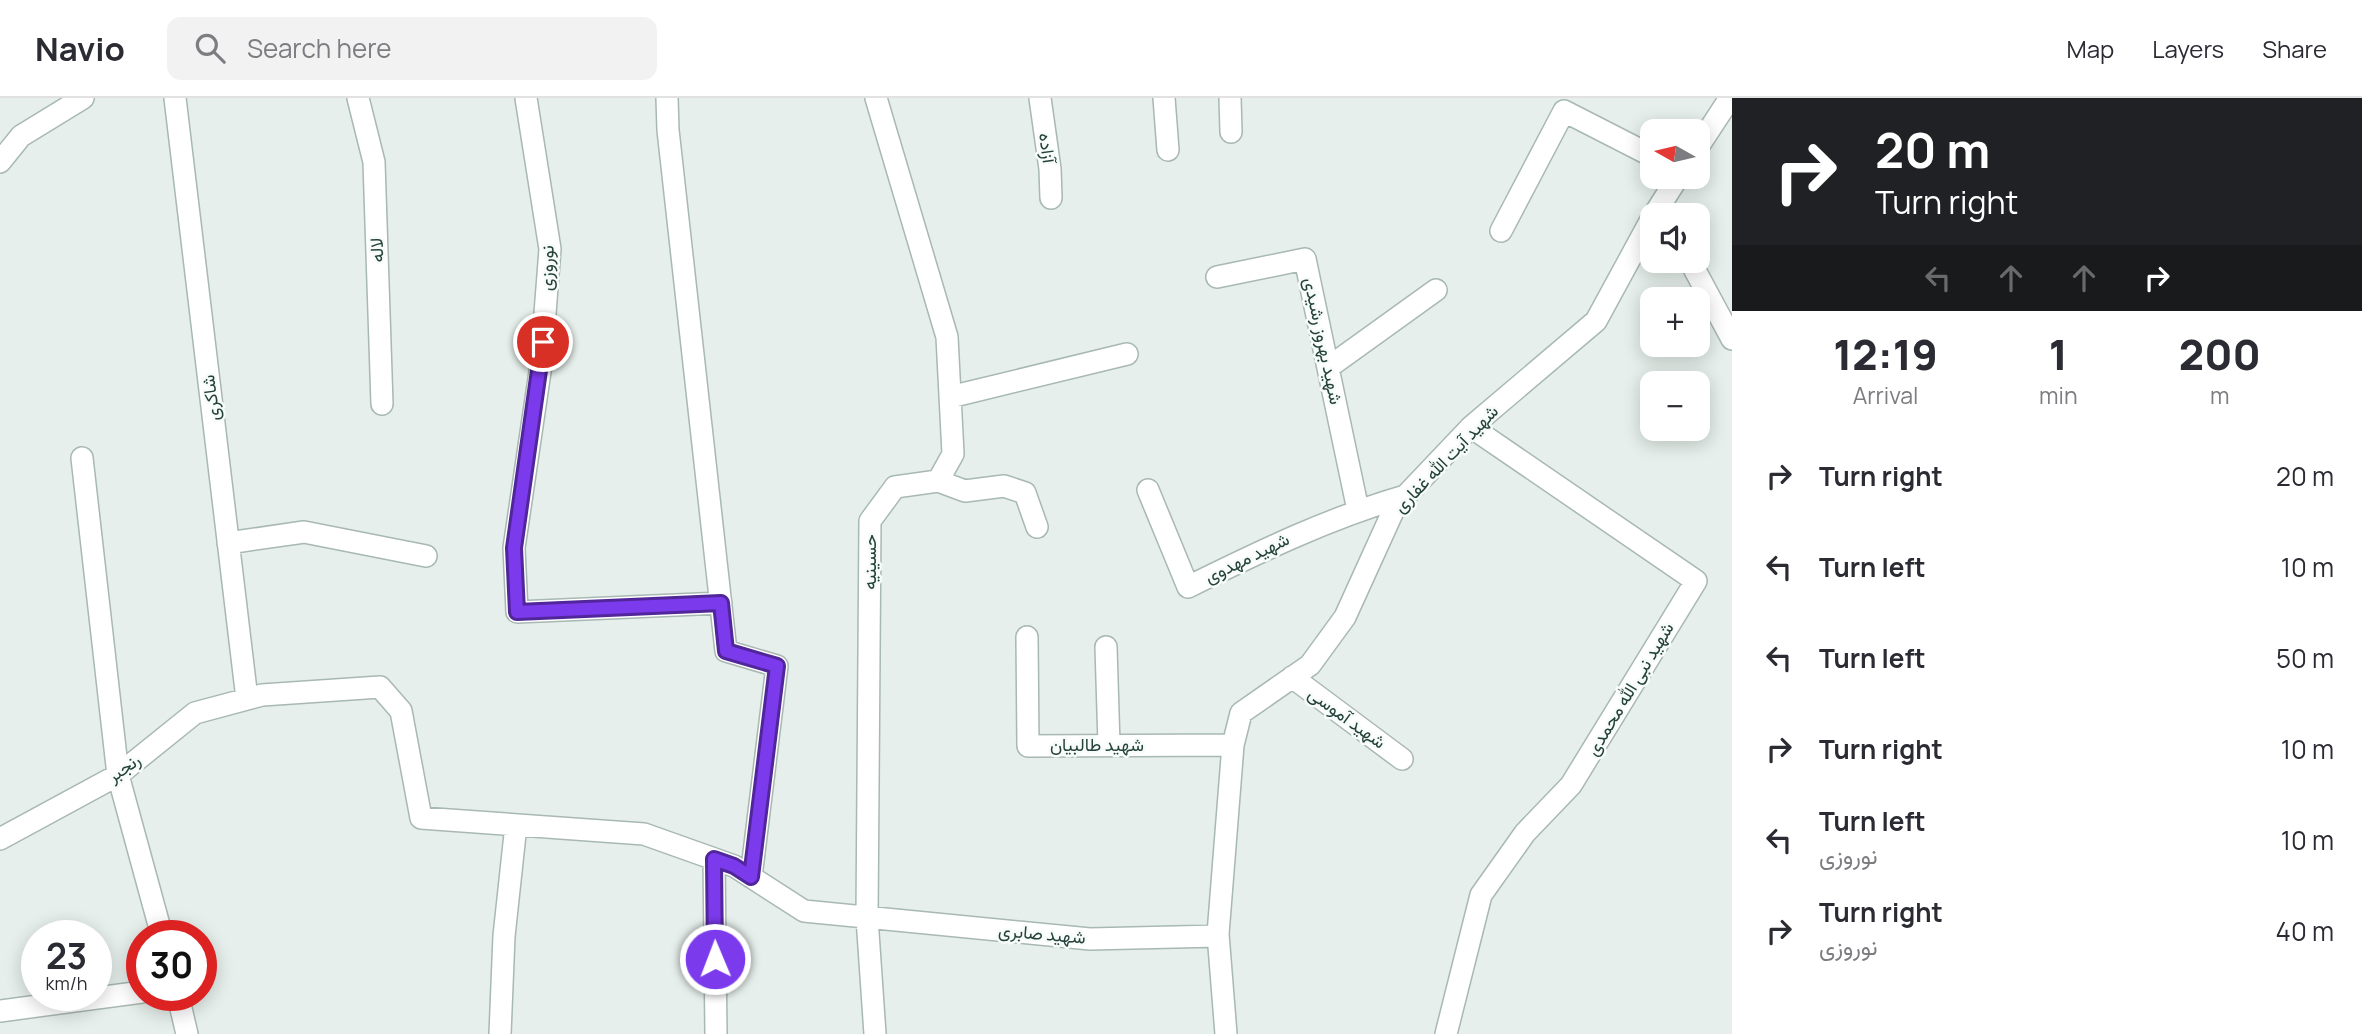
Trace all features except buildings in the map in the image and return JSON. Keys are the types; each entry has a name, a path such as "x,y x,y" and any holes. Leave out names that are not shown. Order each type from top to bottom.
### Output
{"street":[{"path":"0,162 21,136 83,98"},
{"name":"شاکری","path":"175,98 247,699"},
{"name":"لاله","path":"358,98 374,162 382,404"},
{"name":"نوروزی","path":"526,98 550,249 541,365 514,548 517,612 721,603"},
{"path":"667,98 669,144 726,651 777,666 751,877"},
{"path":"876,98 947,337 953,454 937,481 965,491 1004,485 1025,493 1037,527"},
{"name":"آزاده","path":"1040,98 1050,169 1051,198"},
{"path":"1164,98 1168,150"},
{"path":"1230,98 1231,132"},
{"path":"1710,129 1730,98"},
{"path":"1501,232 1564,111 1640,150"},
{"name":"شهید آیت الله غفاری","path":"1226,1034 1218,936 1233,745 1241,713 1310,665 1345,617 1395,507 1471,427 1596,321 1640,244"},
{"name":"شهید بهروز رشیدی","path":"1217,277 1305,260 1358,510"},
{"path":"1696,273 1732,339"},
{"path":"1329,367 1436,290"},
{"path":"950,397 1127,354"},
{"name":"شهید نبی الله محمدی","path":"1446,1034 1481,895 1525,833 1571,785 1696,581 1471,427"},
{"path":"82,458 118,775 158,920"},
{"name":"حسینیه","path":"875,1034 867,918 870,522 895,487 937,481"},
{"name":"شهید مهدوی","path":"1148,490 1188,587 1291,537 1358,510 1406,496"},
{"path":"228,543 304,532 426,556"},
{"name":"شهید طالبیان","path":"1027,638 1028,746 1233,745"},
{"path":"1106,647 1109,745"},
{"name":"شهید آموسی","path":"1292,677 1402,759"},
{"name":"رنجبر","path":"0,839 118,775 195,713 262,695 380,687 401,710 421,818 516,825"},
{"path":"500,1034 504,936 516,825"},
{"name":"شهید صابری","path":"516,825 644,834 734,866 804,911 1090,939 1218,936"},
{"path":"714,859 716,1034"},
{"path":"0,1011 126,994"},
{"path":"182,1011 187,1034"}],"route":[{"path":"543,342 514,548 517,612 721,603 726,651 777,666 751,877 734,866 714,859 715,959"}]}
